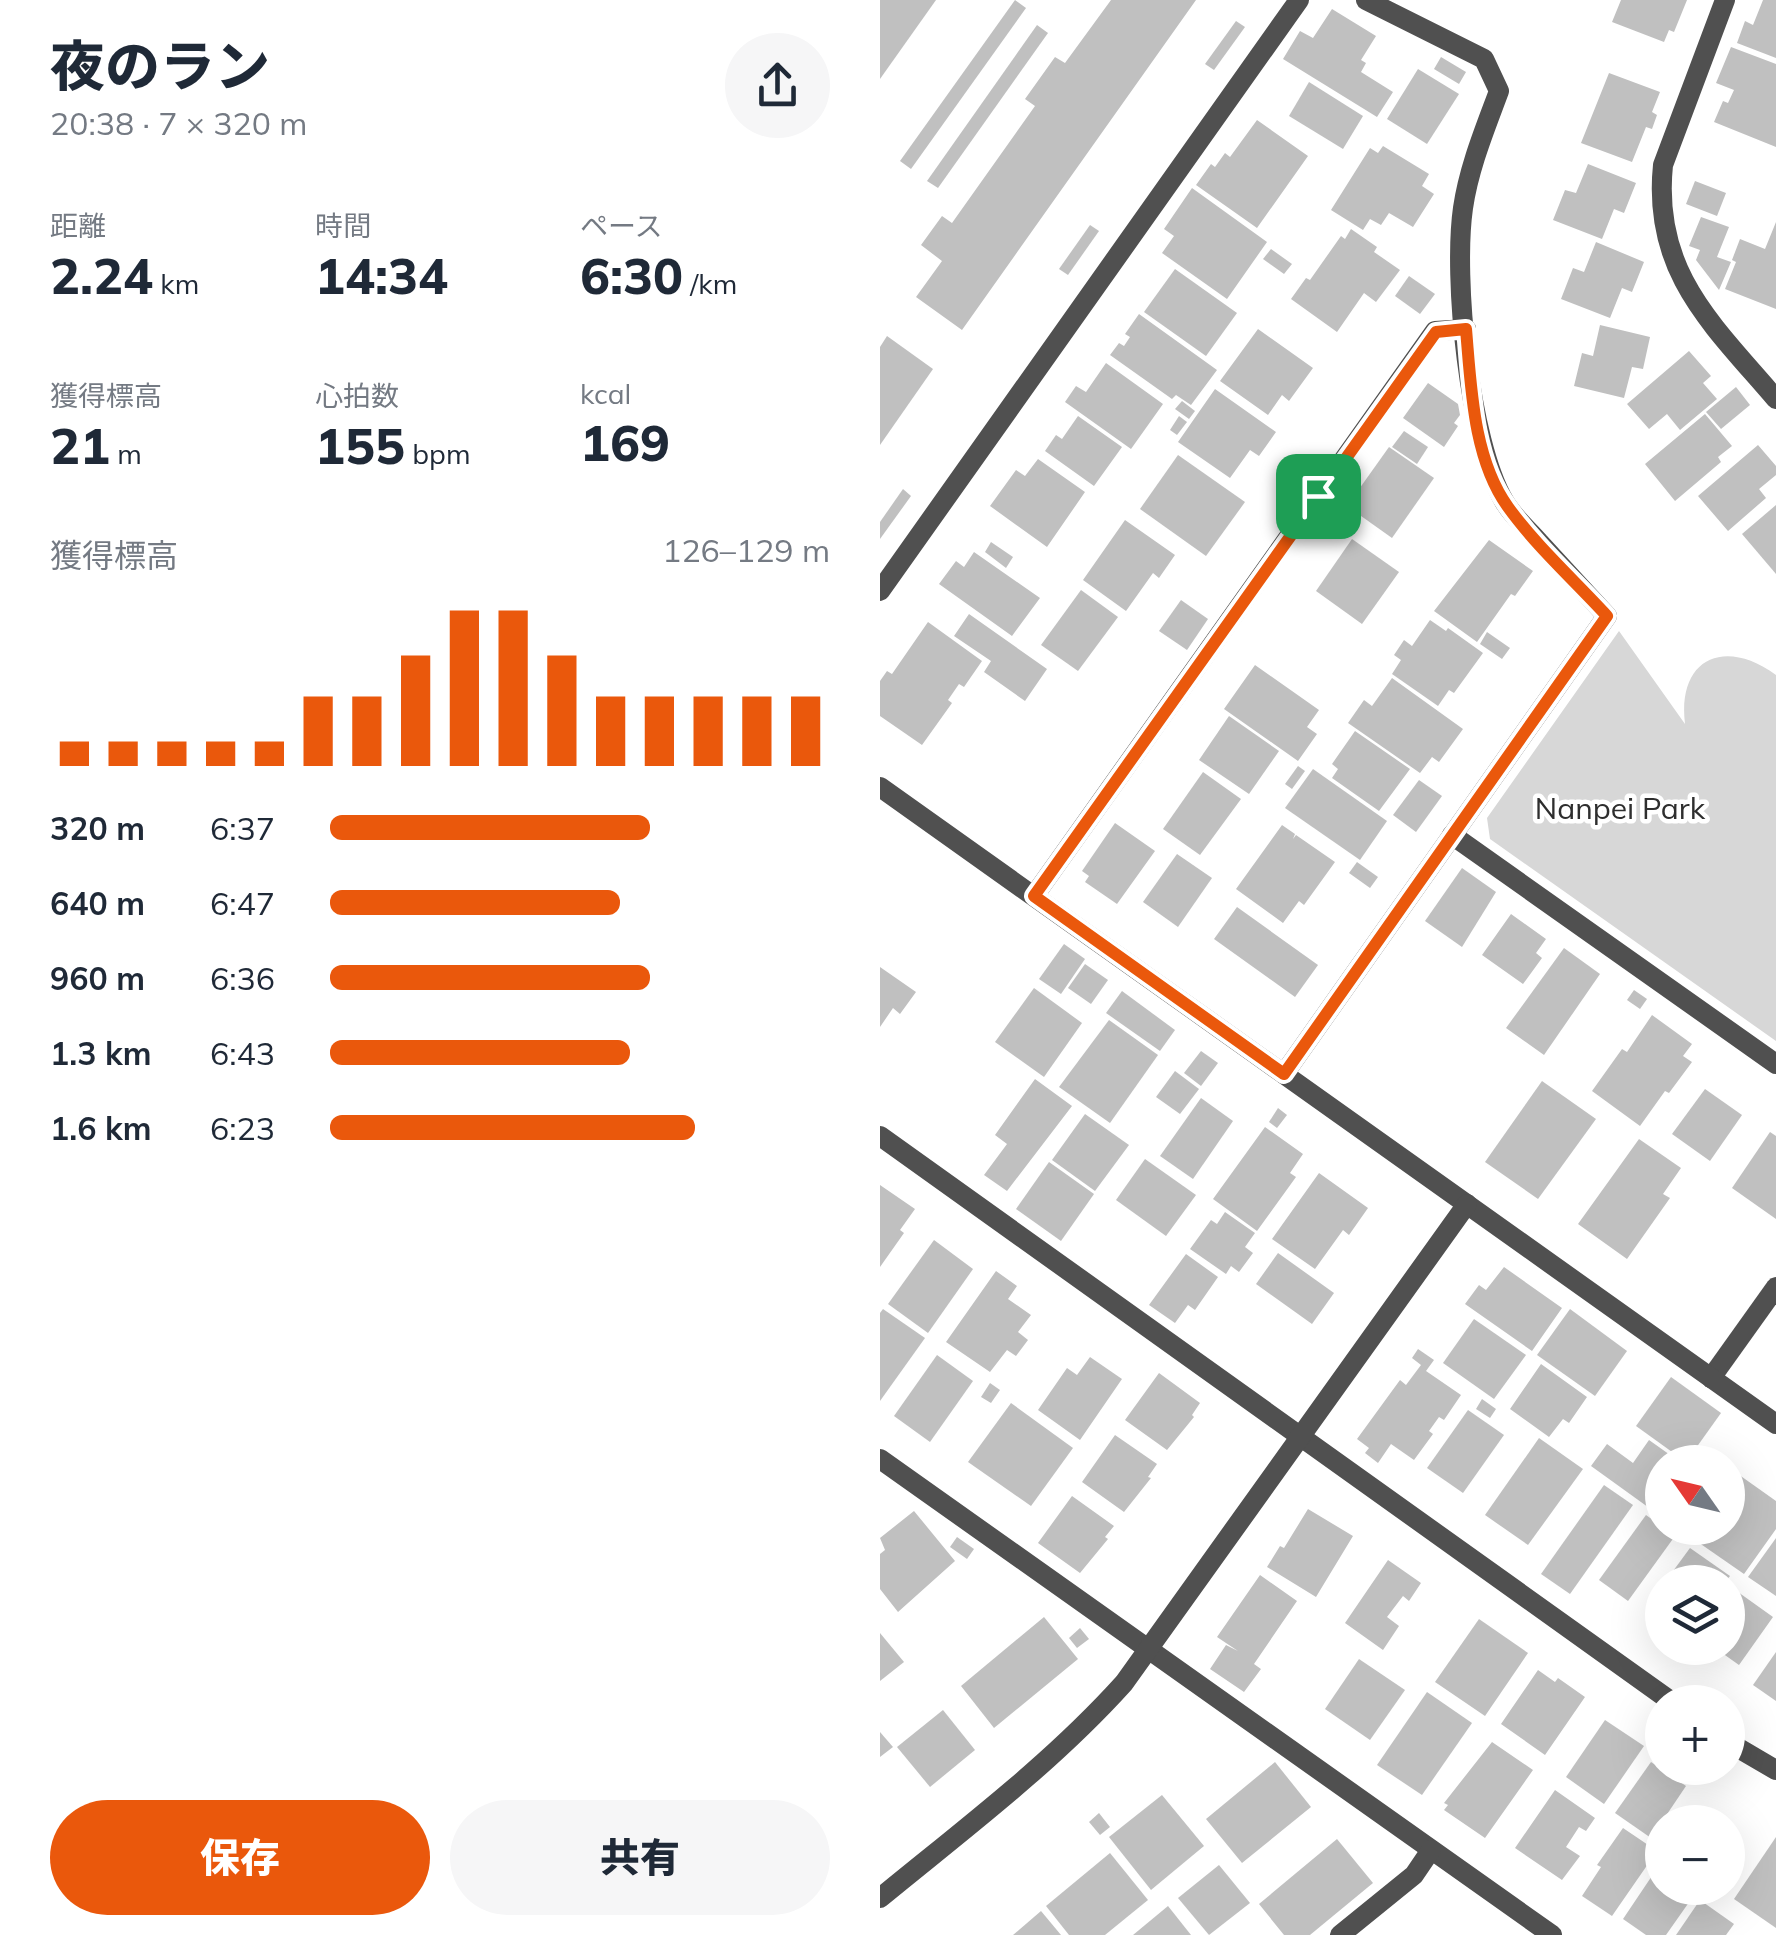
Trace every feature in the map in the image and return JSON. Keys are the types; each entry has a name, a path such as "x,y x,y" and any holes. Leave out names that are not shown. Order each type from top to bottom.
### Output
{"street":[{"path":"880,591 1300,0"},
{"path":"1284,1074 1607,616 1508,507 1493,481 1483,451 1470,382 1460,249 1471,168 1499,91 1484,59 1366,0"},
{"path":"1724,0 1663,165 1662,224 1681,278 1715,327 1776,399"},
{"path":"1034,896 1436,332 1466,329"},
{"path":"880,787 1776,1424"},
{"path":"1452,835 1776,1064"},
{"path":"880,1136 1648,1685"},
{"path":"880,1898 1082,1729 1149,1651 1468,1204"},
{"path":"1711,1378 1776,1287"},
{"path":"882,1464 1552,1935"},
{"path":"1745,1752 1776,1770"},
{"path":"1340,1935 1414,1875 1432,1850"}],"green space":[{"name":"Nanpei Park","path":"1619,631 1685,724 1684,702 1689,684 1708,661 1739,657 1776,675 1776,1041 1490,839 1487,818"}],"building":[{"path":"880,0 936,0 880,79"},
{"path":"1015,0 1026,8 911,169 900,161"},
{"path":"1111,0 1196,0 962,330 916,297 942,261 921,245 942,216 952,223 1035,106 1025,99 1055,57 1065,63"},
{"path":"1621,0 1687,0 1674,32 1669,30 1664,42 1612,22"},
{"path":"1763,0 1776,0 1776,58 1737,43 1745,21 1753,25"},
{"path":"1332,9 1376,36 1361,60 1366,63 1361,72 1393,92 1377,117 1283,59 1300,31 1313,38"},
{"path":"1236,21 1245,27 1214,70 1205,64"},
{"path":"1037,25 1048,33 938,188 927,181"},
{"path":"1731,47 1776,64 1776,147 1714,122 1723,101 1728,103 1734,90 1716,83"},
{"path":"1441,57 1466,72 1459,84 1434,69"},
{"path":"1418,69 1459,94 1427,144 1387,119"},
{"path":"1609,73 1660,92 1652,112 1657,115 1652,129 1646,127 1632,162 1581,143"},
{"path":"1309,82 1363,116 1343,149 1289,116"},
{"path":"1257,120 1308,156 1257,228 1196,185 1211,164 1215,167 1225,153 1230,157"},
{"path":"1383,146 1429,174 1422,186 1434,194 1413,227 1389,213 1381,225 1370,219 1363,230 1331,210 1370,148 1378,153"},
{"path":"1588,164 1636,183 1624,213 1614,209 1602,239 1553,220 1565,190 1576,193"},
{"path":"1695,181 1726,193 1717,216 1686,204"},
{"path":"1192,188 1267,242 1227,299 1162,253 1174,236 1164,229"},
{"path":"1701,217 1729,227 1717,257 1731,262 1719,290 1696,260 1700,250 1689,246"},
{"path":"1776,222 1776,309 1725,289 1740,239 1765,249"},
{"path":"1090,225 1099,231 1068,275 1059,269"},
{"path":"1351,229 1400,270 1376,302 1364,293 1337,332 1291,299 1306,278 1310,280 1341,236 1345,239"},
{"path":"1596,242 1644,262 1632,292 1622,288 1610,318 1561,299 1573,268 1584,272"},
{"path":"1271,249 1292,264 1284,274 1263,259"},
{"path":"1175,269 1237,313 1206,356 1144,312"},
{"path":"1409,276 1435,294 1420,314 1395,296"},
{"path":"1139,314 1217,370 1191,405 1176,395 1172,399 1110,355 1119,343 1124,346 1130,337 1125,334"},
{"path":"1600,325 1650,337 1643,369 1632,367 1624,398 1574,386 1582,353 1593,356"},
{"path":"1258,329 1313,368 1289,401 1282,395 1268,415 1220,381"},
{"path":"887,336 933,369 880,445 880,347"},
{"path":"1689,351 1711,376 1703,383 1717,399 1680,430 1667,414 1649,429 1627,404"},
{"path":"1106,363 1163,404 1131,449 1065,402 1076,386 1086,392"},
{"path":"1428,383 1458,404 1460,415 1454,423 1458,426 1444,447 1403,418"},
{"path":"1736,387 1750,405 1721,429 1706,412"},
{"path":"1215,389 1276,432 1259,456 1250,450 1230,478 1178,442"},
{"path":"1182,401 1195,411 1189,419 1175,409"},
{"path":"1705,414 1732,446 1718,457 1721,462 1675,501 1645,464"},
{"path":"1078,416 1122,447 1094,486 1045,451 1056,435 1062,439"},
{"path":"1179,416 1187,422 1177,435 1170,430"},
{"path":"1404,431 1428,447 1417,464 1392,447"},
{"path":"1758,445 1776,466 1776,475 1759,489 1766,498 1728,531 1698,496"},
{"path":"1389,447 1434,478 1392,538 1347,506"},
{"path":"1178,455 1245,502 1206,556 1140,509"},
{"path":"1038,459 1085,492 1047,547 990,506 1016,470 1025,476"},
{"path":"903,489 911,496 880,539 880,522"},
{"path":"1776,505 1776,574 1742,534"},
{"path":"1125,520 1175,555 1159,578 1153,573 1126,611 1083,580"},
{"path":"1352,539 1399,572 1362,624 1316,591"},
{"path":"1489,540 1533,571 1515,596 1511,594 1477,642 1434,611"},
{"path":"991,542 1013,557 1006,568 985,552"},
{"path":"974,552 1040,598 1012,636 939,584 956,561 964,567"},
{"path":"1081,590 1118,617 1078,671 1041,645"},
{"path":"1181,600 1208,619 1187,650 1159,631"},
{"path":"969,614 1047,669 1025,701 984,672 991,661 954,636"},
{"path":"1430,620 1483,653 1454,693 1449,690 1438,706 1392,674 1401,660 1394,655 1404,640 1412,646"},
{"path":"928,622 982,661 964,687 959,684 948,700 952,703 922,745 880,716 880,681 887,671 892,674"},
{"path":"1487,632 1510,648 1502,659 1480,644"},
{"path":"1255,665 1319,710 1307,727 1317,734 1298,761 1224,709"},
{"path":"1392,678 1463,729 1439,762 1432,757 1420,773 1348,723 1364,700 1372,706"},
{"path":"1229,716 1279,751 1249,794 1199,760"},
{"path":"1355,731 1410,769 1379,811 1332,778 1338,769 1332,764"},
{"path":"1298,766 1305,771 1292,789 1285,784"},
{"path":"1313,769 1387,821 1360,860 1285,808"},
{"path":"1203,772 1241,799 1200,855 1163,829"},
{"path":"1419,780 1442,796 1416,832 1393,815"},
{"path":"1115,823 1155,851 1117,904 1085,882 1089,876 1082,871"},
{"path":"1282,825 1295,834 1293,839 1296,835 1335,862 1304,905 1299,901 1283,923 1236,889"},
{"path":"1177,854 1212,878 1178,927 1143,902"},
{"path":"1357,862 1378,877 1370,888 1349,873"},
{"path":"1462,868 1496,892 1462,947 1425,921"},
{"path":"1237,907 1318,965 1295,997 1214,939"},
{"path":"1511,914 1546,939 1536,953 1542,958 1523,984 1482,955"},
{"path":"1064,944 1085,959 1061,994 1039,979"},
{"path":"1564,948 1600,974 1544,1055 1506,1028"},
{"path":"1085,964 1108,980 1091,1004 1068,988"},
{"path":"880,967 916,992 900,1014 893,1008 880,1027"},
{"path":"1034,988 1082,1023 1044,1077 995,1042"},
{"path":"1634,990 1647,999 1640,1009 1627,1000"},
{"path":"1122,991 1175,1030 1160,1051 1106,1013"},
{"path":"1652,1015 1692,1044 1683,1056 1692,1062 1640,1126 1592,1091 1622,1049 1627,1052"},
{"path":"1109,1020 1158,1055 1110,1123 1059,1087"},
{"path":"1201,1051 1218,1063 1201,1086 1184,1073"},
{"path":"1175,1071 1199,1089 1180,1114 1156,1097"},
{"path":"1035,1079 1072,1106 1007,1191 984,1175 1007,1144 995,1135"},
{"path":"1542,1081 1596,1119 1538,1199 1485,1162"},
{"path":"1705,1089 1742,1115 1710,1161 1672,1134"},
{"path":"1201,1098 1233,1121 1193,1179 1160,1156"},
{"path":"1278,1108 1287,1115 1277,1128 1269,1122"},
{"path":"1085,1114 1129,1145 1095,1191 1052,1160"},
{"path":"1265,1127 1303,1154 1290,1173 1296,1177 1257,1231 1213,1199"},
{"path":"1770,1132 1776,1136 1776,1219 1732,1188"},
{"path":"1639,1139 1681,1168 1663,1194 1670,1198 1627,1259 1578,1224"},
{"path":"1145,1159 1196,1195 1166,1236 1116,1200"},
{"path":"1049,1162 1094,1194 1061,1241 1016,1209"},
{"path":"1319,1173 1368,1208 1349,1235 1343,1230 1315,1269 1272,1239"},
{"path":"880,1185 915,1209 880,1267"},
{"path":"1225,1212 1255,1233 1245,1247 1253,1253 1239,1272 1231,1266 1226,1274 1190,1249 1211,1220 1217,1224"},
{"path":"934,1240 973,1269 928,1333 888,1304"},
{"path":"1278,1253 1334,1293 1312,1324 1256,1284"},
{"path":"1186,1254 1218,1277 1195,1310 1188,1305 1175,1323 1149,1305"},
{"path":"1504,1267 1562,1308 1532,1351 1465,1304 1479,1285 1486,1290"},
{"path":"996,1271 1017,1286 1008,1299 1031,1315 1018,1332 1028,1340 1016,1356 1007,1350 990,1372 946,1342"},
{"path":"883,1309 925,1338 880,1401 880,1313"},
{"path":"1570,1309 1627,1351 1595,1396 1537,1355"},
{"path":"1474,1319 1526,1355 1494,1399 1443,1363"},
{"path":"1418,1349 1434,1360 1426,1371 1461,1395 1444,1420 1439,1417 1429,1431 1433,1434 1414,1460 1391,1444 1378,1463 1365,1453 1369,1448 1357,1439 1400,1380 1406,1385 1421,1365 1412,1358"},
{"path":"937,1355 973,1381 930,1442 894,1416"},
{"path":"1090,1357 1122,1379 1080,1440 1038,1410 1067,1368 1077,1375"},
{"path":"1541,1364 1587,1397 1569,1423 1563,1419 1549,1437 1510,1409"},
{"path":"1159,1373 1200,1403 1194,1417 1167,1450 1125,1420"},
{"path":"1671,1377 1721,1413 1698,1445 1662,1445 1636,1426"},
{"path":"990,1383 1000,1390 991,1403 981,1397"},
{"path":"1482,1399 1496,1409 1490,1418 1476,1409"},
{"path":"1011,1403 1073,1448 1031,1506 968,1462"},
{"path":"1468,1410 1504,1435 1463,1493 1427,1468"},
{"path":"1115,1435 1157,1464 1124,1512 1082,1482"},
{"path":"1539,1438 1583,1469 1528,1545 1485,1515"},
{"path":"1607,1444 1633,1463 1645,1446 1645,1505 1591,1466"},
{"path":"1745,1479 1776,1501 1776,1529 1745,1573 1745,1565 1731,1565 1702,1545 1745,1545"},
{"path":"1604,1485 1633,1505 1570,1594 1541,1574"},
{"path":"1072,1496 1114,1526 1080,1573 1038,1543"},
{"path":"1308,1509 1353,1536 1316,1597 1267,1567"},
{"path":"914,1511 955,1561 898,1612 880,1589 880,1554 885,1550 880,1538"},
{"path":"1645,1516 1645,1545 1668,1545 1654,1565 1645,1565 1645,1577 1628,1601 1599,1580"},
{"path":"957,1537 974,1549 967,1559 950,1547"},
{"path":"1776,1538 1776,1596 1748,1577"},
{"path":"1690,1548 1714,1565 1678,1565"},
{"path":"1388,1560 1421,1583 1409,1601 1403,1596 1387,1617 1399,1626 1383,1650 1345,1623"},
{"path":"1260,1575 1297,1601 1254,1664 1261,1669 1244,1692 1210,1669 1226,1645 1238,1651 1217,1637"},
{"path":"1745,1597 1773,1617 1745,1657"},
{"path":"1044,1617 1078,1659 994,1728 961,1686"},
{"path":"1479,1619 1528,1653 1485,1716 1435,1682"},
{"path":"1080,1628 1089,1639 1077,1648 1069,1638"},
{"path":"880,1633 904,1662 880,1681"},
{"path":"1776,1652 1776,1701 1753,1685"},
{"path":"1359,1659 1405,1690 1370,1740 1325,1709"},
{"path":"1538,1670 1555,1682 1558,1678 1585,1697 1545,1755 1501,1724"},
{"path":"1427,1692 1472,1723 1422,1795 1377,1765"},
{"path":"943,1710 975,1750 930,1787 897,1747"},
{"path":"1605,1720 1644,1746 1604,1804 1566,1777"},
{"path":"880,1732 893,1747 880,1757"},
{"path":"1492,1742 1533,1770 1485,1838 1444,1810 1448,1805 1444,1803"},
{"path":"1275,1762 1311,1807 1242,1863 1206,1819"},
{"path":"1645,1770 1645,1785 1686,1786 1673,1805 1645,1805 1645,1834 1615,1813"},
{"path":"1555,1790 1595,1818 1586,1831 1579,1827 1566,1847 1580,1856 1562,1880 1515,1848"},
{"path":"1162,1795 1204,1846 1151,1890 1109,1837"},
{"path":"1099,1813 1110,1827 1100,1835 1089,1822"},
{"path":"1623,1828 1645,1843 1645,1868 1612,1916 1582,1896 1601,1867 1597,1865"},
{"path":"1776,1837 1776,1928 1743,1905 1745,1883"},
{"path":"1337,1839 1373,1883 1310,1935 1284,1935 1259,1904"},
{"path":"1110,1853 1148,1900 1105,1935 1069,1935 1046,1906"},
{"path":"1219,1865 1250,1903 1209,1935 1178,1898"},
{"path":"1645,1886 1645,1905 1687,1905 1666,1935 1646,1935 1623,1919"},
{"path":"1697,1905 1707,1905 1734,1924 1726,1935 1676,1935"},
{"path":"1168,1906 1191,1935 1133,1935"},
{"path":"1041,1911 1061,1935 1013,1935"}],"route":[{"path":"1466,329 1470,382 1493,481 1508,507 1607,616 1284,1074 1034,896 1318,496 1436,332 1466,329"}]}
